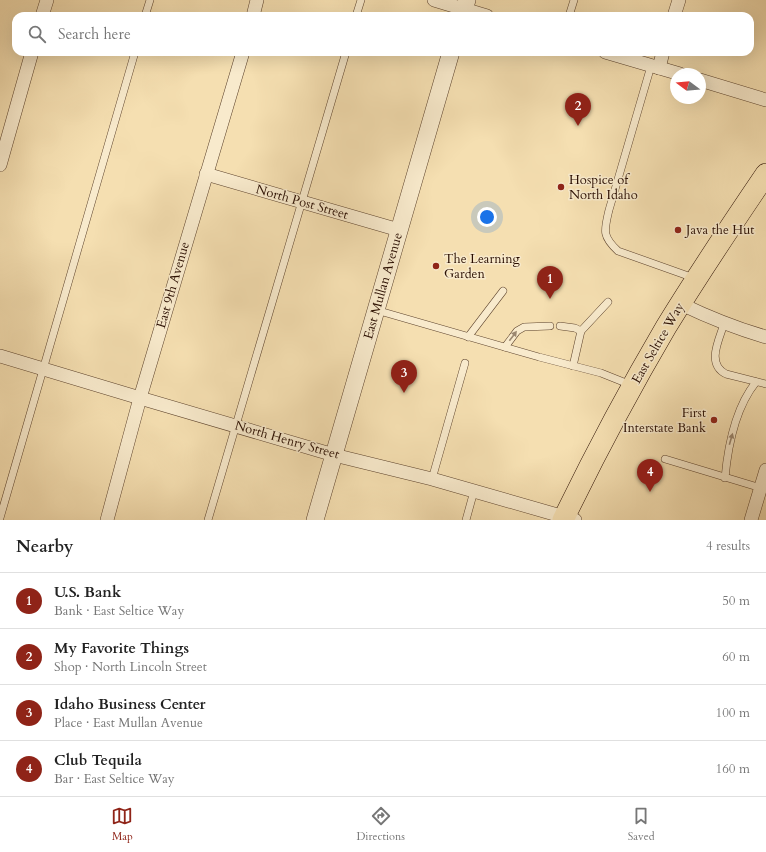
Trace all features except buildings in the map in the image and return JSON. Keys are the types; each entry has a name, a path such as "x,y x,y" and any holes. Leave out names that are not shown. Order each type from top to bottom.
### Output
{"main road":[{"name":"East Seltice Way","path":"567,519 601,443 633,385 696,279 766,174"}],"street":[{"path":"43,12 47,0"},
{"path":"254,12 257,0"},
{"path":"434,0 476,12"},
{"path":"675,12 679,0"},
{"path":"0,165 31,56"},
{"name":"East 9th Avenue","path":"107,520 140,398 242,56"},
{"name":"East Mullan Avenue","path":"315,520 450,56"},
{"path":"618,56 670,71"},
{"path":"655,67 661,56"},
{"path":"706,82 766,100"},
{"name":"North Post Street","path":"206,174 399,230"},
{"path":"681,304 724,324 766,337"},
{"name":"North Henry Street","path":"0,356 334,454 432,479 567,519"},
{"path":"751,520 766,470"}],"lane":[{"path":"146,12 150,0"},
{"path":"357,12 361,0"},
{"path":"570,12 574,0"},
{"path":"0,518 134,56"},
{"path":"208,520 345,56"},
{"path":"655,67 609,210 604,229 605,237 618,251 696,279"},
{"path":"468,337 503,291"},
{"path":"573,366 581,331 608,302"},
{"path":"376,310 601,373 633,385"},
{"path":"724,324 715,351 715,363 720,371 726,374 766,384"},
{"path":"505,347 517,331 524,327 550,326"},
{"path":"560,326 575,328 581,331"},
{"path":"432,479 465,363"},
{"path":"725,478 728,452 740,408 756,382"},
{"path":"665,459 761,488"},
{"path":"466,520 474,491"}],"place":[{"name":"My Favorite Things","path":"578,126"},
{"name":"Hospice of North Idaho","path":"561,187"},
{"name":"Java the Hut","path":"678,230"},
{"name":"The Learning Garden","path":"436,266"},
{"name":"U.S. Bank","path":"550,299"},
{"name":"Idaho Business Center","path":"404,393"},
{"name":"First Interstate Bank","path":"714,420"},
{"name":"Club Tequila","path":"650,492"}]}
